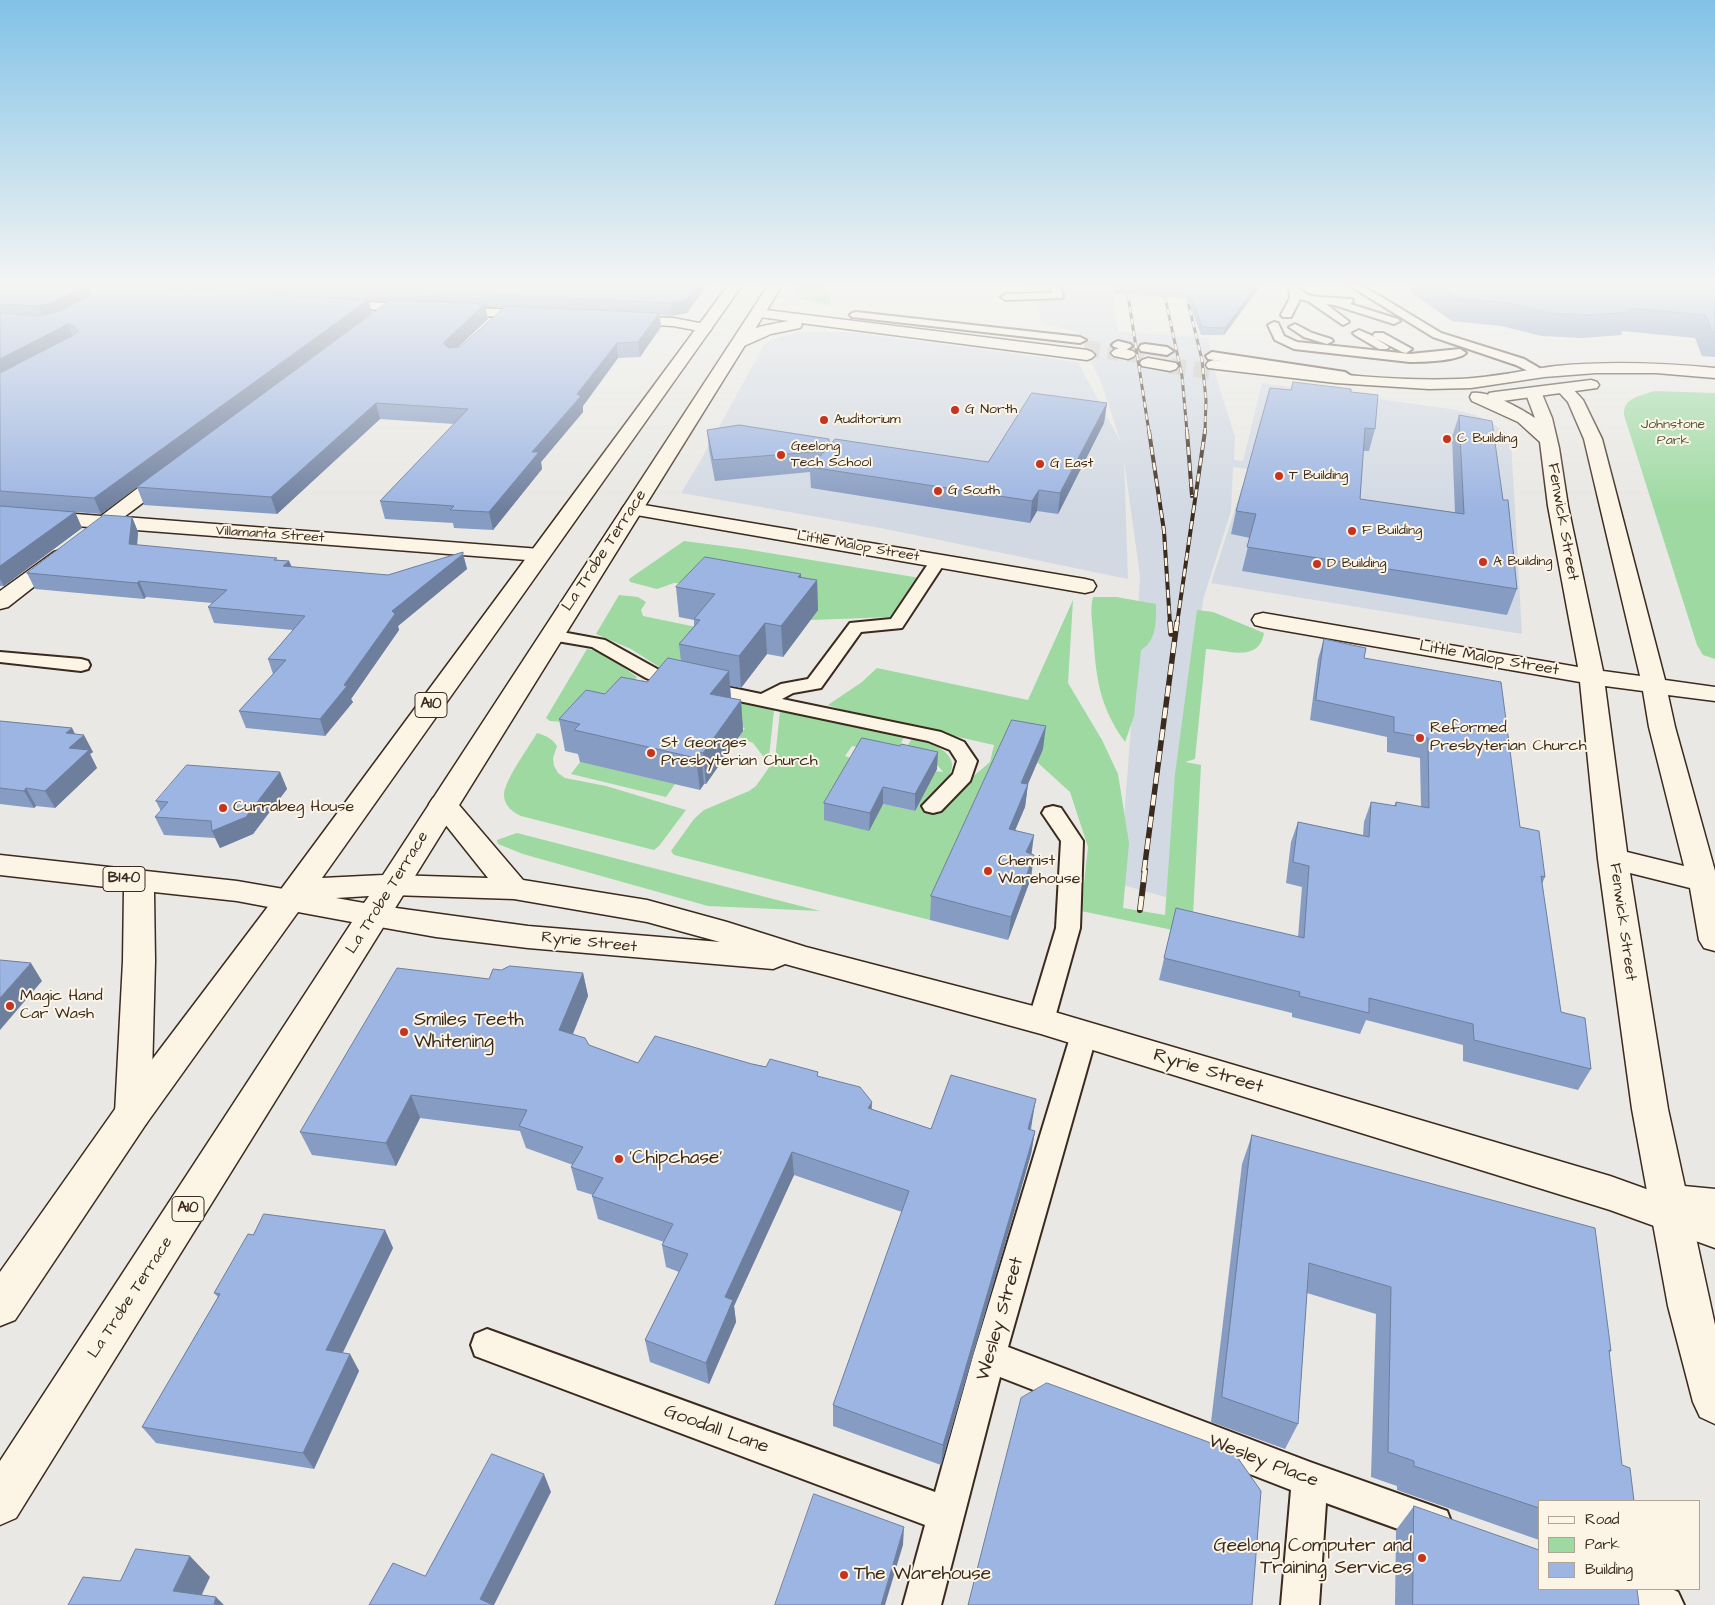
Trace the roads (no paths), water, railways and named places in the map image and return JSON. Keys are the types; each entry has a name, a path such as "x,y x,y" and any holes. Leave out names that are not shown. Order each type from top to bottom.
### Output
{"main road":[{"name":"A10","path":"0,1306 133,1113 294,895 683,359"},
{"name":"La Trobe Terrace","path":"0,1502 443,804 729,359"},
{"path":"1214,364 1319,382"},
{"path":"1609,384 1564,388 1534,394 1478,397 1409,394 1214,365 1368,380 1450,384 1483,383 1542,372 1636,366 1715,373"},
{"path":"1542,372 1564,388 1575,400 1593,439 1654,685 1662,728 1709,882 1715,940"},
{"name":"Fenwick Street","path":"1518,377 1534,394 1540,408 1556,483 1558,506 1592,677 1613,859 1650,1109 1668,1208 1689,1306 1715,1402"},
{"path":"1626,383 1715,383"},
{"path":"1478,397 1520,415 1539,429 1547,440"},
{"path":"0,602 184,463"},
{"name":"Little Malop Street","path":"632,509 1085,586"},
{"name":"Villamanta Street","path":"0,514 540,555"},
{"name":"Little Malop Street","path":"1263,620 1592,677 1715,694"},
{"path":"443,804 514,889"},
{"path":"1613,859 1709,882"},
{"name":"B140","path":"0,865 249,892 383,900"},
{"path":"133,1113 139,961 139,881"},
{"name":"Ryrie Street","path":"383,900 514,889 647,911 727,932 804,958 1041,1020 1610,1193 1668,1208 1715,1230"},
{"name":"Ryrie Street","path":"383,900 431,926 728,956 804,958"},
{"name":"Ryrie Street","path":"1668,1208 1715,1206"}],"lane":[{"path":"1477,359 1518,377"},
{"path":"1510,359 1542,372"},
{"path":"1214,364 1368,380"},
{"path":"764,700 788,688 814,684 856,627 896,624 938,561"},
{"path":"551,635 603,645 623,655 645,671 670,682 934,736 957,746 967,761 962,776 933,806"},
{"path":"0,657 81,665"},
{"path":"1041,1020 1068,928 1072,841 1052,813"},
{"name":"Wesley Street","path":"922,1605 989,1356 1084,1034"},
{"name":"Goodall Lane","path":"487,1346 945,1514"},
{"name":"Wesley Place","path":"989,1356 1310,1480 1466,1535"},
{"path":"1300,1605 1310,1480"},
{"path":"1622,1590 1665,1605"}],"tunnel":[{"path":"1170,366 1216,372"}],"railway":[{"path":"1138,359 1149,432"},
{"path":"1178,359 1182,376 1187,432"},
{"path":"1202,359 1206,400 1205,432"},
{"path":"1149,431 1164,531 1170,624"},
{"path":"1187,431 1192,496"},
{"path":"1177,624 1205,431"},
{"path":"1170,622 1171,634"},
{"path":"1144,871 1177,622"},
{"path":"1140,910 1145,870"}],"place":[{"name":"G North","path":"955,410"},
{"name":"Auditorium","path":"824,420"},
{"name":"C Building","path":"1447,439"},
{"name":"Geelong Tech School","path":"781,455"},
{"name":"G East","path":"1040,464"},
{"name":"T Building","path":"1279,476"},
{"name":"G South","path":"938,491"},
{"name":"F Building","path":"1352,531"},
{"name":"A Building","path":"1483,562"},
{"name":"D Building","path":"1317,564"},
{"name":"Reformed Presbyterian Church","path":"1420,738"},
{"name":"St Georges Presbyterian Church","path":"651,753"},
{"name":"Currabeg House","path":"223,808"},
{"name":"Chemist Warehouse","path":"988,871"},
{"name":"Magic Hand Car Wash","path":"10,1006"},
{"name":"Smiles Teeth Whitening","path":"404,1032"},
{"name":"'Chipchase'","path":"619,1159"},
{"name":"Geelong Computer and Training Services","path":"1422,1558"},
{"name":"The Warehouse","path":"844,1575"}],"park label":[{"name":"Johnstone Park","path":"1673,434"}]}
